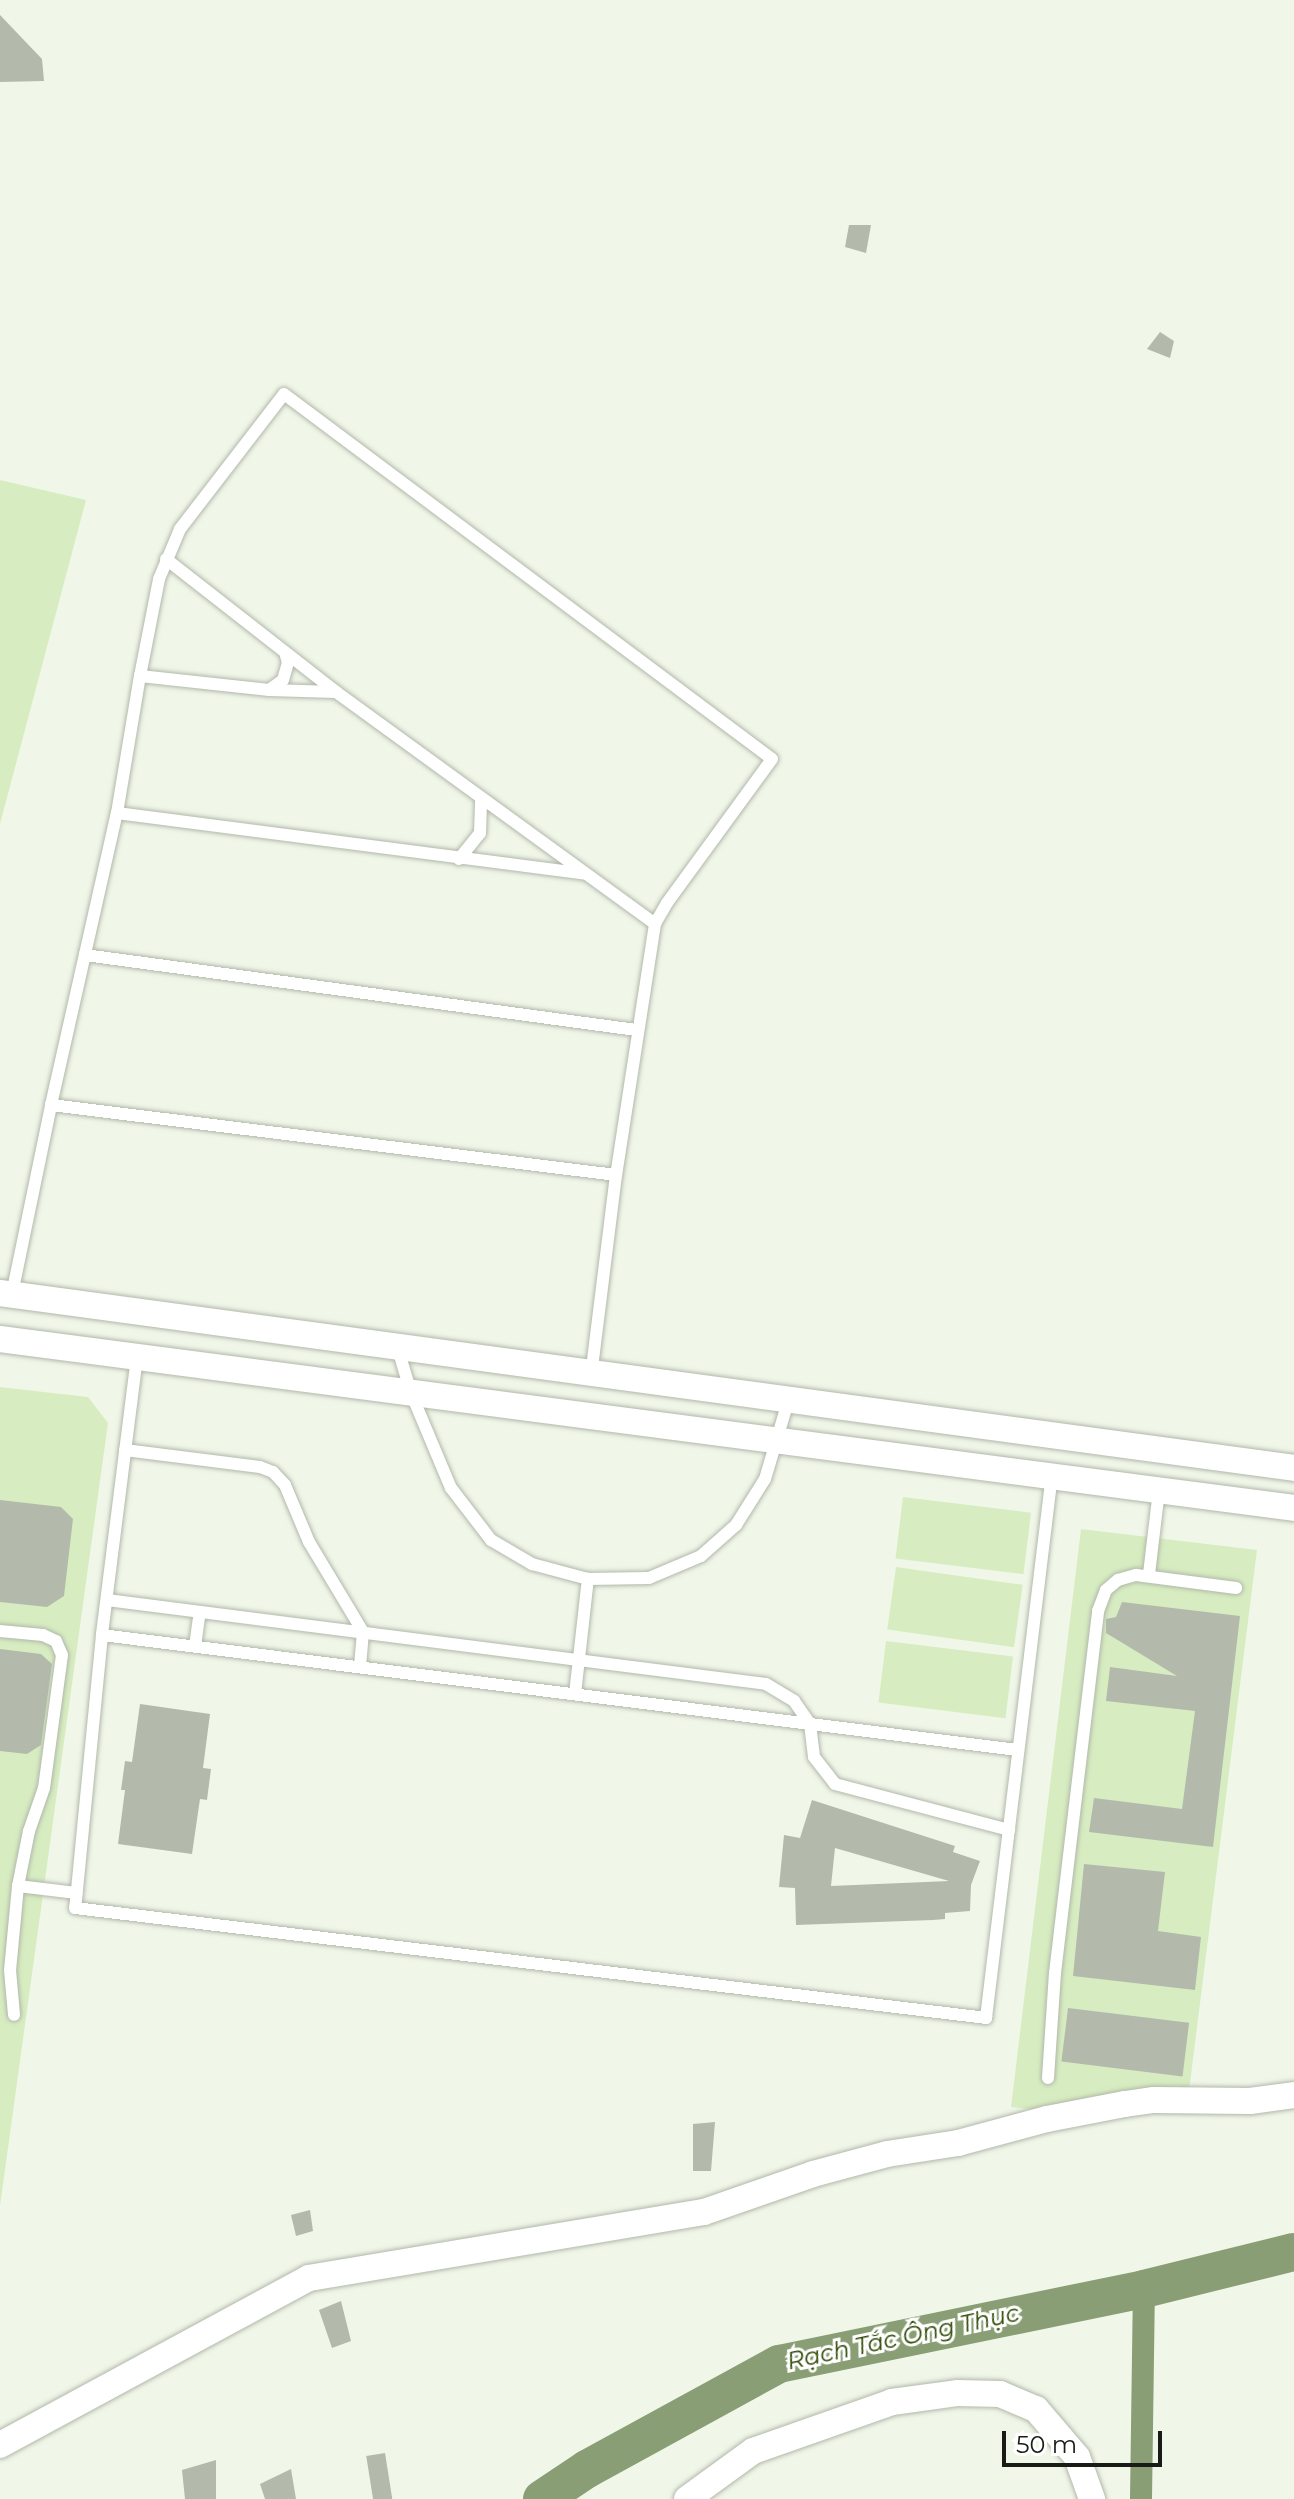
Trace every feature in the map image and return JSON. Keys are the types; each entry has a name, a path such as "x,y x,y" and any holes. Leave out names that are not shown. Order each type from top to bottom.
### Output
{"street":[{"path":"1294,1468 6,1294 2,1339 1294,1508"},
{"path":"586,1415 591,1375"},
{"path":"1159,1490 1165,1451"},
{"path":"0,2445 309,2278 704,2212 813,2174 887,2154 958,2143 1047,2119 1125,2104 1154,2100 1250,2101 1294,2095"},
{"path":"687,2499 753,2451 892,2402 958,2393 1000,2394 1036,2409 1077,2457 1092,2499"}],"lane":[{"path":"6,1294 117,813 149,621 166,559 191,512 284,394 772,759 655,924 636,1030 591,1375"},
{"path":"166,559 336,692 655,924"},
{"path":"269,690 283,680 288,663 285,652"},
{"path":"140,676 269,690 336,692"},
{"path":"459,859 480,833 481,798"},
{"path":"117,813 583,873"},
{"path":"85,955 636,1030"},
{"path":"51,1105 616,1175"},
{"path":"398,1349 411,1393 451,1488 491,1540 532,1564 588,1579 649,1578 701,1556 736,1525 765,1479 788,1402"},
{"path":"137,1357 102,1635 75,1908 986,2018 1052,1474"},
{"path":"125,1450 260,1467 273,1472 285,1485 309,1542 363,1632 360,1667"},
{"path":"1149,1574 1159,1490"},
{"path":"1048,2078 1055,1973 1098,1611 1106,1590 1118,1580 1149,1574 1236,1588"},
{"path":"575,1694 588,1579"},
{"path":"107,1600 766,1684 794,1701 810,1724 814,1757 824,1774 835,1784 1009,1830"},
{"path":"195,1646 200,1612"},
{"path":"0,1631 43,1635 56,1641 62,1655 44,1788 29,1831 18,1886 10,1970 14,2015"},
{"path":"102,1635 1018,1750"},
{"path":"18,1886 77,1893"}],"green space":[{"path":"0,480 86,500 0,824"},
{"path":"0,1387 88,1397 108,1423 0,2206"},
{"path":"903,1497 1031,1513 1023,1574 895,1559"},
{"path":"1081,1529 1257,1550 1189,2091 1046,2111 1011,2107"},
{"path":"896,1567 1023,1585 1014,1647 887,1629"},
{"path":"886,1641 1013,1657 1005,1718 878,1703"}],"building":[{"path":"0,15 42,59 44,81 0,82"},
{"path":"849,225 871,225 866,253 845,247"},
{"path":"1160,332 1174,341 1170,358 1147,349"},
{"path":"0,1500 61,1507 73,1519 64,1596 47,1607 0,1602"},
{"path":"1122,1602 1240,1616 1213,1847 1089,1832 1094,1798 1182,1809 1195,1711 1106,1701 1110,1667 1177,1676 1106,1633 1106,1619 1116,1617"},
{"path":"0,1649 41,1654 52,1664 41,1745 27,1754 0,1751"},
{"path":"140,1704 210,1714 203,1768 211,1769 207,1800 200,1799 192,1854 118,1844 125,1790 121,1790 125,1761 132,1762"},
{"path":"812,1800 955,1846 953,1852 980,1861 971,1885 970,1911 945,1913 945,1919 933,1920 796,1925 795,1888 779,1887 784,1835 800,1838","holes":["835,1848 949,1881 831,1886"]},
{"path":"1084,1864 1165,1872 1158,1931 1201,1937 1195,1990 1073,1976"},
{"path":"1068,2008 1189,2023 1183,2076 1061,2062"},
{"path":"715,2122 711,2171 693,2171 693,2124"},
{"path":"310,2210 313,2231 296,2236 291,2215"},
{"path":"341,2301 351,2341 332,2348 319,2310"},
{"path":"385,2453 392,2499 373,2499 366,2456"},
{"path":"216,2460 216,2499 185,2499 182,2470"},
{"path":"291,2469 296,2499 265,2499 260,2484"}],"waterway":[{"name":"Rạch Tắc Ông Thục","path":"542,2499 587,2469 779,2364 1144,2289 1294,2252"},
{"path":"1141,2499 1144,2289"}]}
